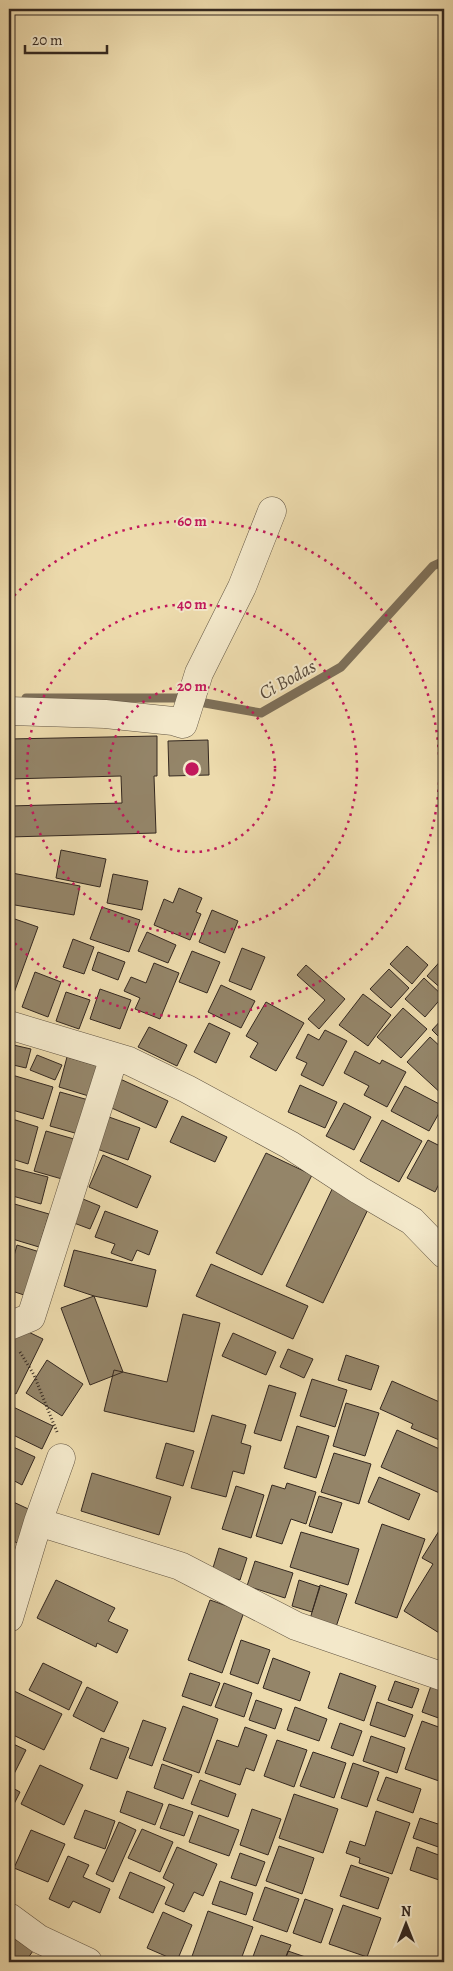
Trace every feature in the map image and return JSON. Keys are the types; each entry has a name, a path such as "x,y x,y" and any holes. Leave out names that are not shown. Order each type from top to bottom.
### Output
{"street":[{"path":"9,711 105,714 174,721 184,724 198,673 242,587 272,511"},
{"path":"9,1025 129,1062 187,1089 290,1145 359,1190 412,1221 444,1254"},
{"path":"9,1326 31,1317 114,1057"},
{"path":"9,1618 38,1522 61,1458"},
{"path":"38,1522 180,1566 296,1626 444,1677"},
{"path":"9,1917 39,1939 88,1962"}],"path":[{"path":"19,1351 34,1375 56,1431 61,1458"}],"building":[{"path":"157,736 157,776 154,776 156,833 9,837 9,806 122,803 121,776 9,779 9,739"},
{"path":"208,740 209,775 169,776 168,741"},
{"path":"61,850 106,859 100,887 56,878"},
{"path":"12,873 80,886 74,915 9,904"},
{"path":"113,874 148,881 142,910 107,903"},
{"path":"179,888 202,898 196,912 201,914 190,940 154,925 164,899 173,903"},
{"path":"102,907 140,920 129,952 90,939"},
{"path":"212,910 238,921 225,953 199,942"},
{"path":"9,917 38,927 10,1004 9,1004"},
{"path":"147,932 176,945 168,963 138,951"},
{"path":"73,939 94,947 84,974 63,967"},
{"path":"407,946 428,965 412,984 390,964"},
{"path":"242,948 265,957 251,990 229,981"},
{"path":"192,951 220,962 207,993 179,982"},
{"path":"98,952 125,962 118,980 92,970"},
{"path":"444,957 444,991 427,976"},
{"path":"154,963 179,973 160,1019 135,1009 140,998 124,991 131,977 146,983"},
{"path":"306,965 345,999 319,1029 308,1019 325,1000 297,975"},
{"path":"389,969 409,988 391,1008 370,989"},
{"path":"35,972 61,982 48,1017 22,1007"},
{"path":"424,978 443,996 425,1017 405,999"},
{"path":"221,985 255,1001 241,1028 208,1012"},
{"path":"100,989 131,1000 120,1029 90,1019"},
{"path":"66,992 90,1000 79,1029 56,1021"},
{"path":"363,994 391,1015 368,1046 339,1025"},
{"path":"266,1002 304,1023 276,1071 250,1057 258,1043 246,1036"},
{"path":"403,1008 427,1029 401,1058 377,1037"},
{"path":"444,1017 444,1042 432,1030"},
{"path":"209,1023 230,1033 216,1063 194,1052"},
{"path":"149,1027 187,1045 177,1066 138,1047"},
{"path":"325,1030 347,1041 323,1086 301,1075 307,1063 296,1058 308,1034 319,1040"},
{"path":"430,1037 444,1050 444,1096 407,1062"},
{"path":"9,1044 31,1049 26,1068 9,1064"},
{"path":"355,1051 380,1064 382,1060 406,1072 387,1107 364,1095 369,1086 344,1073"},
{"path":"37,1055 62,1065 55,1080 30,1070"},
{"path":"67,1057 101,1067 92,1097 59,1087"},
{"path":"12,1075 53,1087 43,1119 9,1109 9,1085"},
{"path":"118,1078 168,1101 156,1128 105,1105"},
{"path":"300,1085 337,1102 325,1128 288,1112"},
{"path":"405,1086 443,1106 429,1131 391,1111"},
{"path":"60,1092 92,1101 82,1135 50,1126"},
{"path":"344,1103 371,1117 354,1150 326,1136"},
{"path":"182,1116 227,1137 215,1162 170,1142"},
{"path":"109,1117 140,1128 128,1160 97,1149"},
{"path":"9,1118 38,1127 28,1164 9,1158"},
{"path":"382,1120 422,1141 399,1182 360,1161"},
{"path":"46,1131 81,1141 69,1181 34,1171"},
{"path":"428,1140 444,1148 444,1174 435,1192 407,1178"},
{"path":"266,1153 312,1175 262,1275 216,1253"},
{"path":"103,1155 151,1176 137,1208 89,1187"},
{"path":"9,1167 48,1177 41,1204 9,1195"},
{"path":"335,1183 372,1201 323,1303 286,1286"},
{"path":"83,1199 100,1206 90,1229 74,1223"},
{"path":"11,1203 49,1214 39,1247 9,1238 9,1209"},
{"path":"105,1211 158,1231 149,1255 137,1250 132,1261 111,1253 115,1244 95,1237"},
{"path":"17,1245 43,1253 30,1297 9,1290 9,1274"},
{"path":"74,1250 156,1270 147,1307 94,1296 64,1286"},
{"path":"211,1264 308,1306 293,1339 196,1296"},
{"path":"94,1296 123,1372 90,1385 61,1308"},
{"path":"183,1314 220,1323 194,1432 104,1411 114,1370 167,1382"},
{"path":"14,1325 43,1339 16,1394 9,1390 9,1336"},
{"path":"233,1333 276,1352 266,1375 222,1356"},
{"path":"288,1349 313,1359 304,1378 280,1367"},
{"path":"346,1355 379,1366 371,1390 338,1380"},
{"path":"47,1360 83,1384 62,1416 26,1393"},
{"path":"312,1379 347,1390 335,1427 300,1416"},
{"path":"392,1381 444,1404 444,1442 411,1428 413,1424 380,1409"},
{"path":"269,1385 296,1393 281,1441 254,1433"},
{"path":"346,1403 379,1413 365,1456 333,1446"},
{"path":"9,1405 53,1426 42,1449 9,1433"},
{"path":"212,1415 246,1425 241,1443 251,1446 244,1474 233,1471 226,1497 191,1488"},
{"path":"297,1426 329,1436 316,1478 284,1468"},
{"path":"397,1430 444,1451 444,1495 381,1467"},
{"path":"166,1443 194,1451 183,1486 156,1478"},
{"path":"9,1445 35,1457 22,1485 9,1478"},
{"path":"334,1453 371,1464 359,1504 321,1492"},
{"path":"92,1473 171,1497 159,1535 81,1511"},
{"path":"379,1477 420,1494 409,1520 368,1502"},
{"path":"287,1483 316,1492 306,1524 291,1519 282,1544 256,1536 272,1485 285,1489"},
{"path":"236,1486 264,1495 251,1538 222,1529"},
{"path":"319,1496 342,1503 332,1533 309,1526"},
{"path":"9,1500 37,1513 22,1545 11,1540 9,1545"},
{"path":"444,1523 444,1636 404,1611 433,1564 422,1558"},
{"path":"382,1524 425,1539 397,1618 355,1603"},
{"path":"301,1532 359,1549 348,1585 290,1567"},
{"path":"219,1548 247,1558 240,1580 212,1571"},
{"path":"255,1561 293,1573 285,1598 247,1586"},
{"path":"56,1580 115,1608 108,1621 128,1630 117,1653 97,1643 96,1647 37,1618"},
{"path":"299,1580 320,1587 312,1612 292,1606"},
{"path":"320,1585 347,1594 336,1627 310,1619"},
{"path":"210,1600 244,1612 222,1673 188,1660"},
{"path":"241,1640 270,1650 258,1684 230,1674"},
{"path":"273,1658 310,1672 300,1701 263,1688"},
{"path":"43,1663 82,1682 69,1710 29,1690"},
{"path":"190,1673 220,1683 211,1706 182,1696"},
{"path":"340,1673 376,1686 364,1721 328,1708"},
{"path":"433,1680 444,1684 444,1720 422,1712"},
{"path":"395,1681 419,1689 412,1708 388,1700"},
{"path":"224,1683 252,1693 244,1717 215,1707"},
{"path":"87,1687 118,1702 104,1732 73,1716"},
{"path":"12,1690 62,1714 44,1750 9,1733 9,1695"},
{"path":"256,1700 282,1709 275,1729 249,1720"},
{"path":"377,1702 413,1715 405,1737 370,1725"},
{"path":"183,1706 218,1719 199,1773 163,1760"},
{"path":"295,1707 327,1719 319,1741 287,1730"},
{"path":"143,1720 166,1728 152,1766 129,1758"},
{"path":"422,1721 444,1729 444,1768 439,1781 405,1769"},
{"path":"340,1723 362,1731 353,1756 331,1748"},
{"path":"245,1727 267,1735 254,1771 246,1768 240,1785 205,1773 217,1740 238,1747"},
{"path":"371,1736 405,1748 397,1773 363,1761"},
{"path":"101,1738 129,1748 117,1779 90,1769"},
{"path":"277,1740 307,1750 294,1787 264,1776"},
{"path":"9,1742 26,1750 14,1774 9,1772"},
{"path":"313,1752 346,1763 334,1798 300,1786"},
{"path":"353,1763 379,1772 367,1807 341,1798"},
{"path":"162,1764 192,1775 183,1799 154,1788"},
{"path":"40,1765 83,1785 64,1825 21,1804"},
{"path":"386,1777 421,1789 413,1813 377,1800"},
{"path":"200,1780 236,1794 228,1817 191,1804"},
{"path":"9,1786 20,1792 9,1814"},
{"path":"127,1791 163,1804 155,1825 120,1812"},
{"path":"294,1794 338,1809 323,1853 279,1838"},
{"path":"169,1804 193,1812 184,1836 160,1828"},
{"path":"252,1809 281,1819 268,1855 240,1845"},
{"path":"85,1810 115,1821 105,1849 74,1838"},
{"path":"376,1811 410,1823 392,1874 359,1863 360,1858 346,1853 350,1841 365,1846"},
{"path":"199,1815 239,1830 229,1856 189,1842"},
{"path":"420,1818 444,1826 444,1849 413,1838"},
{"path":"119,1822 136,1830 113,1882 96,1874"},
{"path":"142,1829 173,1842 160,1872 128,1858"},
{"path":"31,1830 65,1844 48,1882 14,1868"},
{"path":"279,1846 314,1858 302,1894 266,1881"},
{"path":"177,1847 217,1864 203,1896 194,1892 184,1912 165,1904 174,1884 163,1878"},
{"path":"417,1847 444,1857 442,1881 410,1870"},
{"path":"240,1853 265,1862 256,1886 231,1878"},
{"path":"68,1856 89,1865 83,1877 110,1889 100,1913 73,1901 69,1908 49,1899"},
{"path":"351,1865 389,1878 378,1909 340,1896"},
{"path":"130,1872 165,1887 153,1913 119,1898"},
{"path":"220,1881 253,1893 246,1915 212,1904"},
{"path":"265,1887 299,1899 287,1932 253,1920"},
{"path":"305,1899 333,1909 321,1943 293,1933"},
{"path":"343,1905 381,1918 367,1957 329,1944"},
{"path":"208,1911 253,1927 240,1962 190,1962"},
{"path":"163,1912 192,1925 177,1961 147,1948"},
{"path":"9,1935 33,1951 25,1962 9,1962"},
{"path":"261,1935 291,1945 284,1962 251,1962"},
{"path":"288,1951 317,1961 317,1962 284,1962"},
{"path":"327,1957 343,1962 325,1962"},
{"path":"417,1957 431,1962 415,1962"}],"waterway":[{"name":"Ci Bodas","path":"26,698 177,698 261,713 341,667 433,566 444,561"}]}
